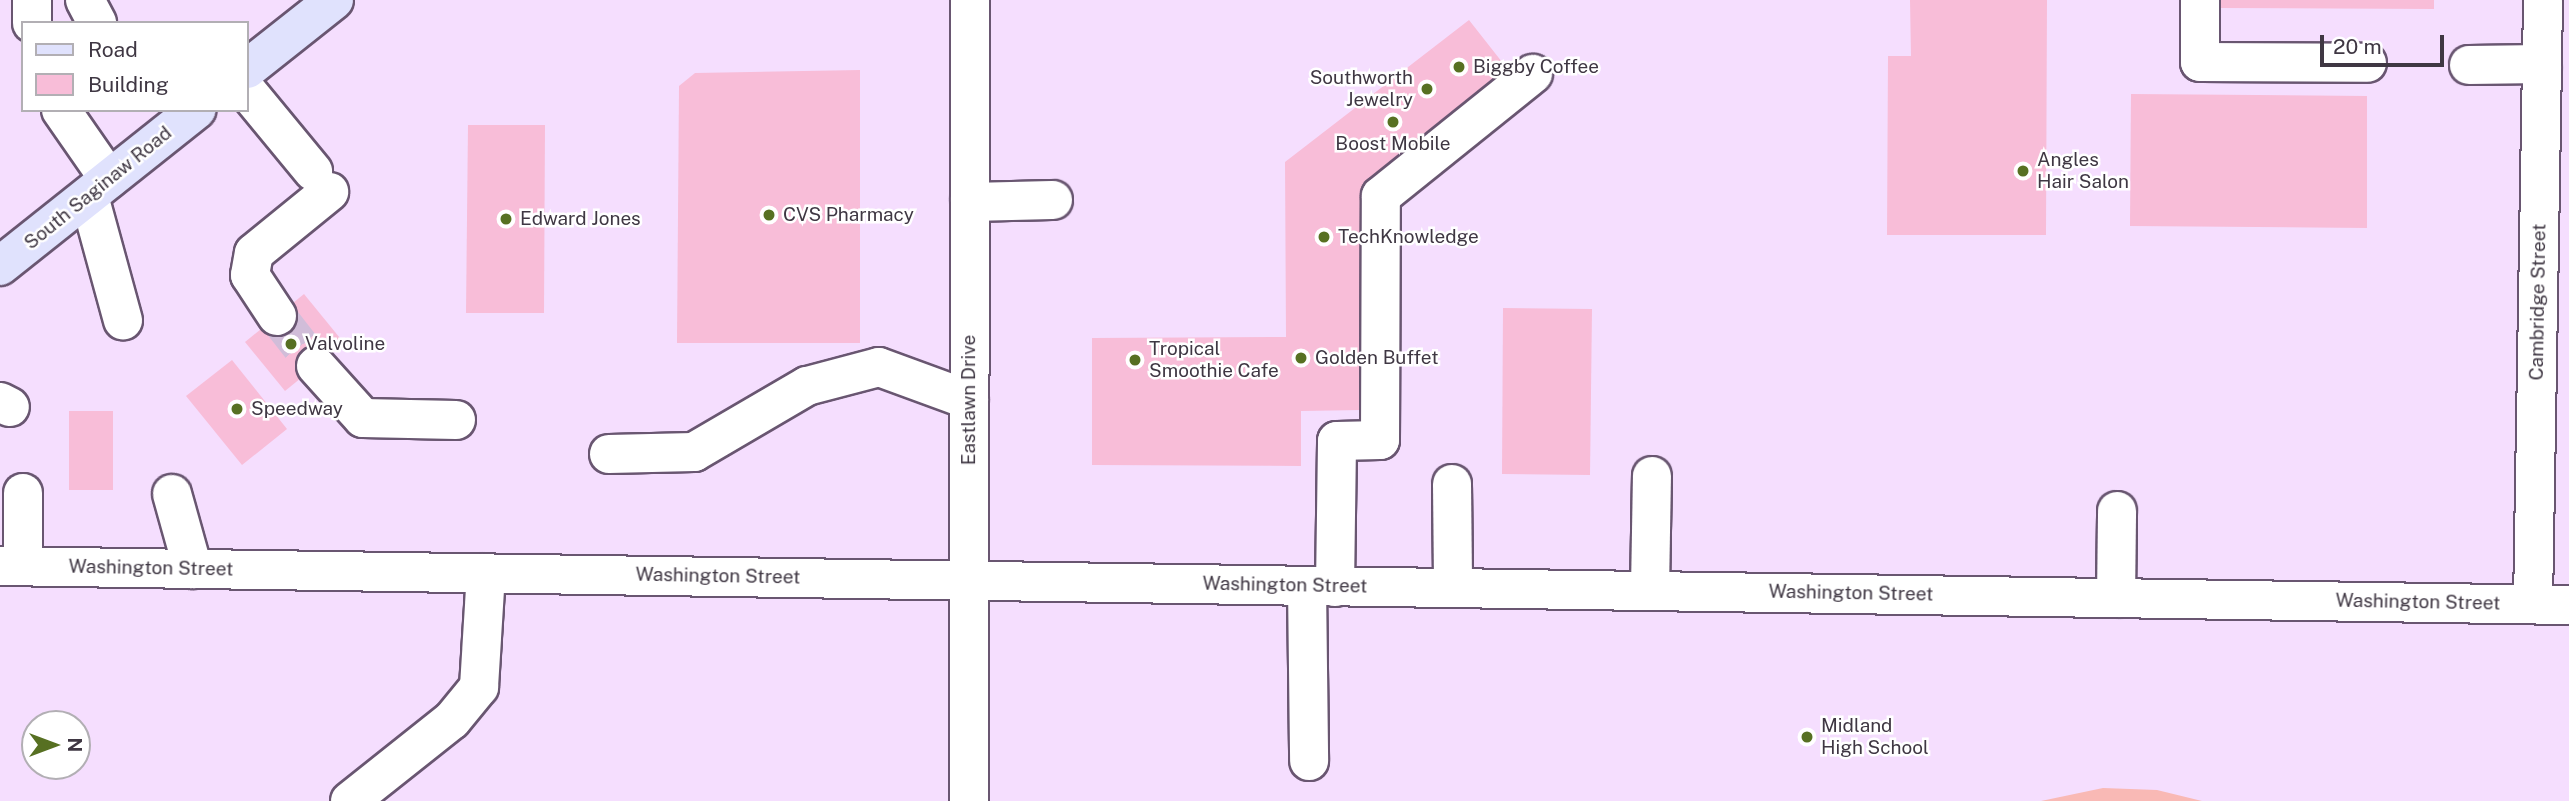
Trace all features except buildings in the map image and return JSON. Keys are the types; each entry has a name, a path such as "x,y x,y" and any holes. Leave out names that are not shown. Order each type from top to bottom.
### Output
{"main road":[{"path":"248,68 327,2"},
{"name":"South Saginaw Road","path":"0,266 99,187 179,115"}],"street":[{"path":"32,0 32,21"},
{"path":"85,0 96,21"},
{"name":"Eastlawn Drive","path":"969,801 970,0"},
{"path":"2200,0 2200,62 2367,63"},
{"name":"Cambridge Street","path":"2543,0 2551,604"},
{"path":"2469,65 2542,64"},
{"path":"1309,761 1321,586 1337,441 1380,440 1381,195 1533,74"},
{"path":"248,92 321,181 254,253 250,275 277,316"},
{"path":"62,112 99,187 123,320"},
{"path":"970,202 1054,200"},
{"path":"316,366 363,418 456,420"},
{"path":"609,454 695,452 807,386 879,367 969,400"},
{"path":"1650,589 1652,476"},
{"path":"1452,484 1453,587"},
{"path":"12,566 23,493"},
{"path":"172,494 192,569"},
{"path":"2116,598 2117,511"},
{"name":"Washington Street","path":"12,566 2551,604"},
{"path":"350,801 452,720 479,687 486,573"}],"shaded area":[{"path":"2103,788 2157,790 2202,801 2041,801"}],"tunnel":[{"path":"277,316 316,366"}],"place":[{"name":"Biggby Coffee","path":"1459,67"},
{"name":"Southworth Jewelry","path":"1427,89"},
{"name":"Boost Mobile","path":"1393,122"},
{"name":"Angles Hair Salon","path":"2023,171"},
{"name":"CVS Pharmacy","path":"769,215"},
{"name":"Edward Jones","path":"506,219"},
{"name":"TechKnowledge","path":"1324,237"},
{"name":"Valvoline","path":"291,344"},
{"name":"Golden Buffet","path":"1301,358"},
{"name":"Tropical Smoothie Cafe","path":"1135,360"},
{"name":"Speedway","path":"237,409"},
{"name":"Midland High School","path":"1807,737"}]}
